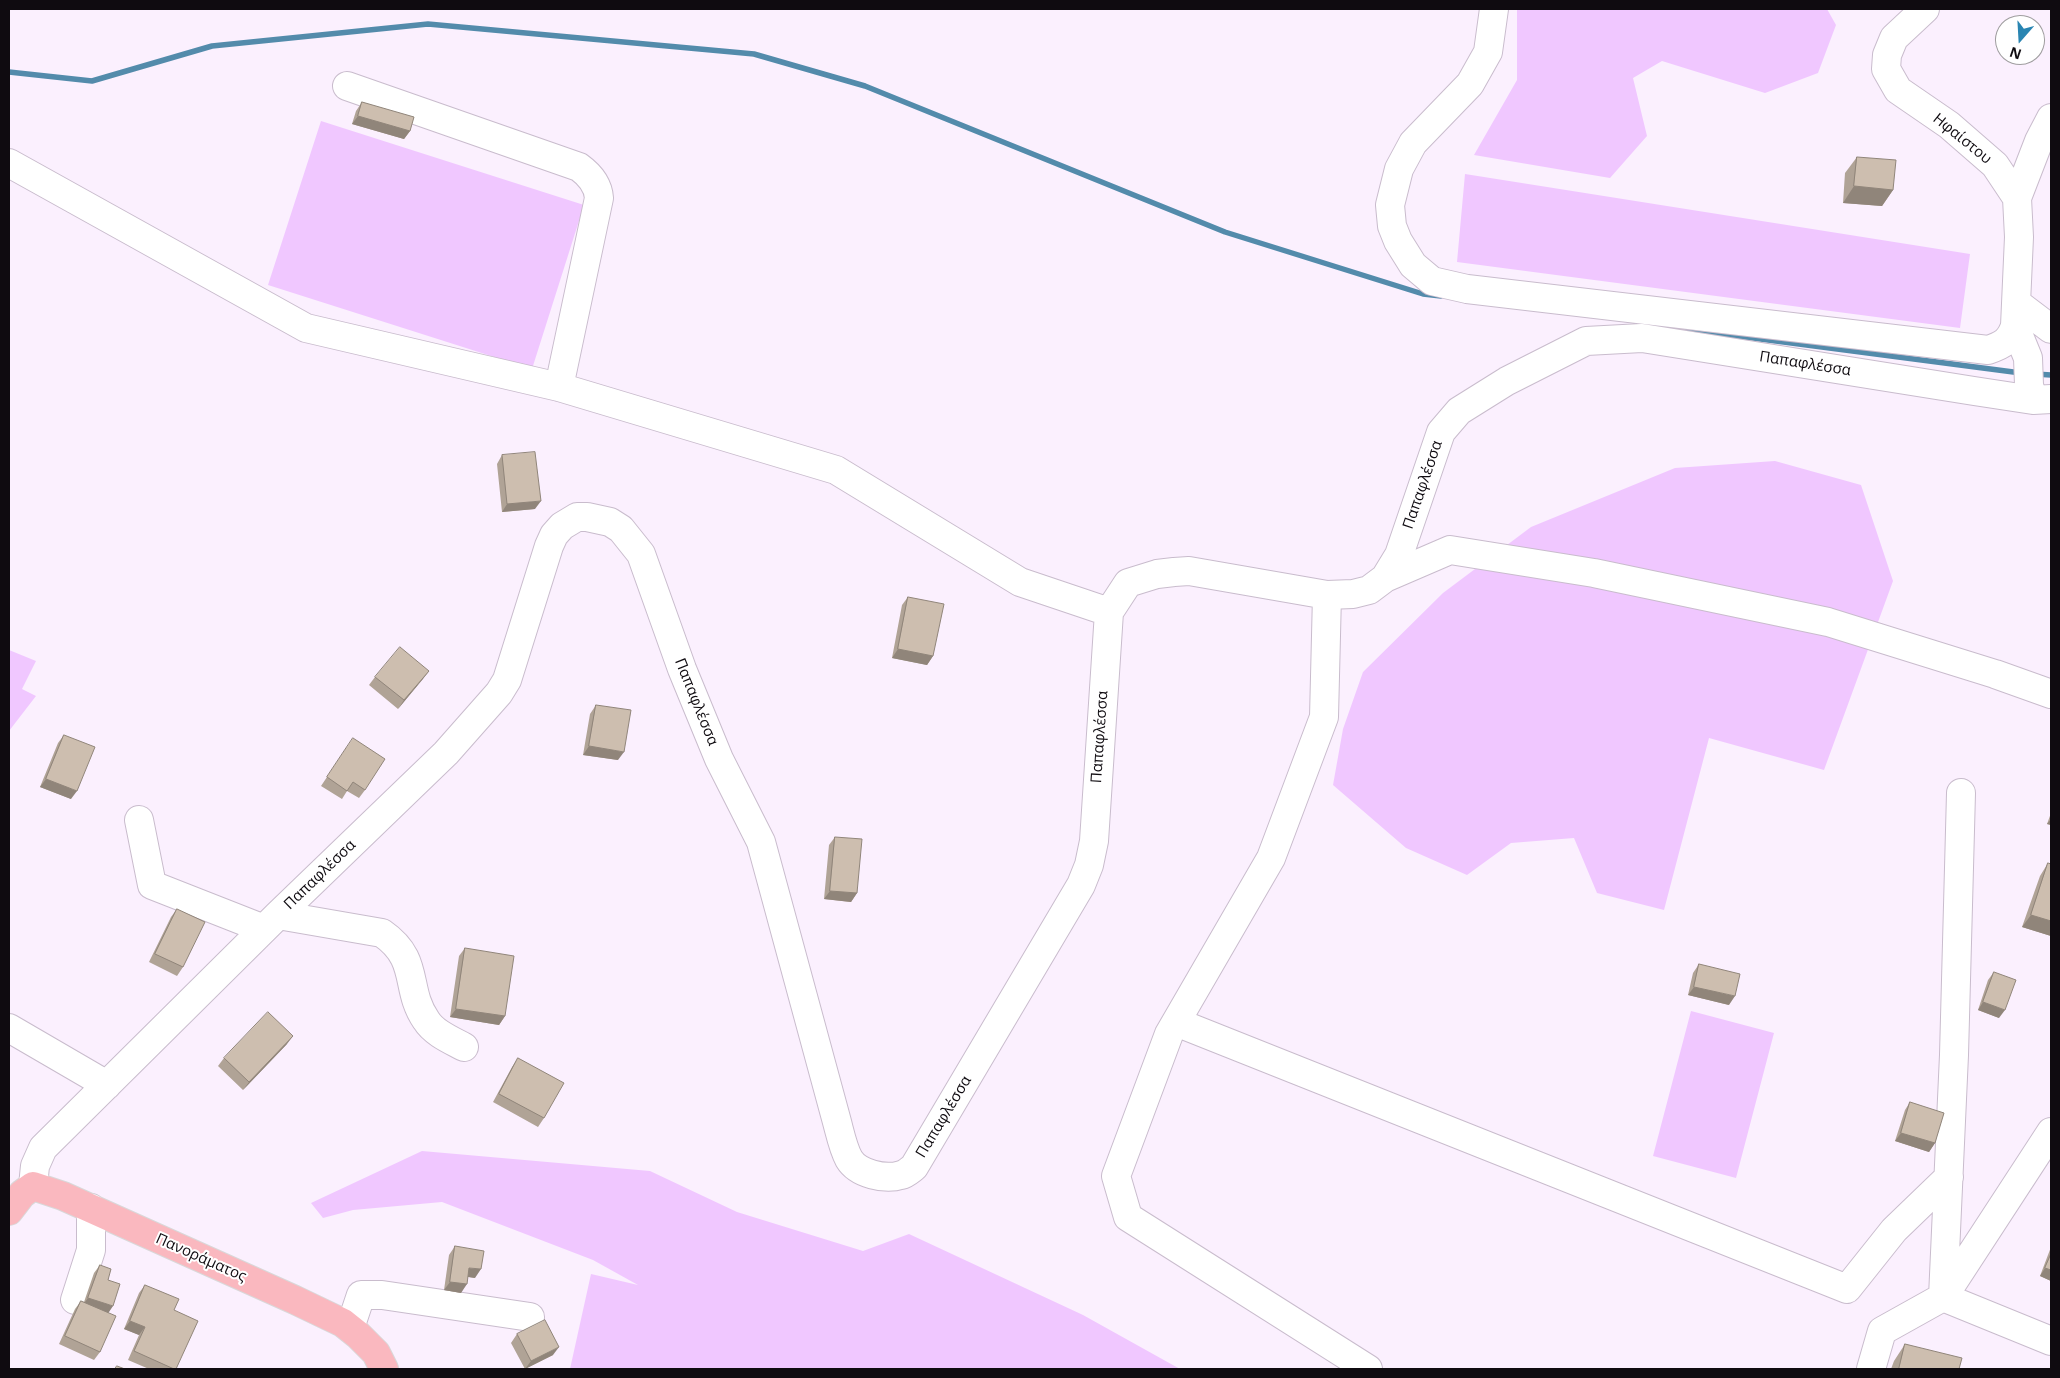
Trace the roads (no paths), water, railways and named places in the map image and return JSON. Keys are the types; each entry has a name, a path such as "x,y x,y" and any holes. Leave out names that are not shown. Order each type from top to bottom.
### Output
{"main road":[{"name":"Πανοράματος","path":"33,1186 92,1208 295,1300 350,1328 376,1353 384,1369"},
{"path":"9,1212 22,1194 33,1186"}],"street":[{"path":"1494,9 1488,52 1470,84 1412,143 1399,169 1390,205 1392,226 1398,241 1413,265 1432,281 1467,289 1988,350 2012,325"},
{"name":"Ηφαίστου","path":"1924,9 1894,38 1887,55 1886,69 1898,90 1949,125 1995,165 2017,198"},
{"path":"347,86 579,167 591,178 598,189 599,198 559,387"},
{"path":"2038,395 2028,358 2012,325 2019,237 2017,198 2039,140 2051,118"},
{"path":"9,163 306,328 559,387 836,470 1020,582 1109,612"},
{"path":"2012,325 2051,329"},
{"name":"Παπαφλέσσα","path":"33,1186 35,1166 43,1148 271,922 446,753 499,693 507,680 554,535 562,526 577,517 596,518 610,522 629,536 642,554 682,669 718,759 761,842 837,1122 849,1159 859,1168 874,1175 889,1177 903,1175 914,1167 920,1158 1081,886 1089,865 1094,841 1109,612 1128,583 1157,574 1189,571 1327,595 1353,594 1368,590 1385,578 1399,555 1441,432 1459,411 1507,381 1586,341 1642,338 2038,395"},
{"path":"1385,578 1450,550 1594,572 1828,622 1994,674 2051,694"},
{"path":"1327,595 1324,717 1271,858 1170,1034 1116,1176 1128,1217 1368,1369"},
{"path":"1943,1297 1962,793"},
{"path":"139,820 152,885 271,922 382,932 396,942 406,957 419,1007 426,1021 436,1032 464,1047"},
{"path":"1176,1022 1847,1289 1894,1230 1949,1177"},
{"path":"9,1028 107,1085"},
{"path":"1871,1369 1882,1331 1943,1297 2051,1132"},
{"path":"75,1300 91,1250 92,1208"},
{"path":"350,1328 360,1294 382,1295 530,1317"},
{"path":"1943,1297 2051,1341"}],"waterway":[{"path":"9,72 92,81 212,46 428,24 754,54 865,86 1225,232 1423,294 1441,296"},
{"path":"1638,323 2021,373"},
{"path":"2035,374 2051,375"}]}
